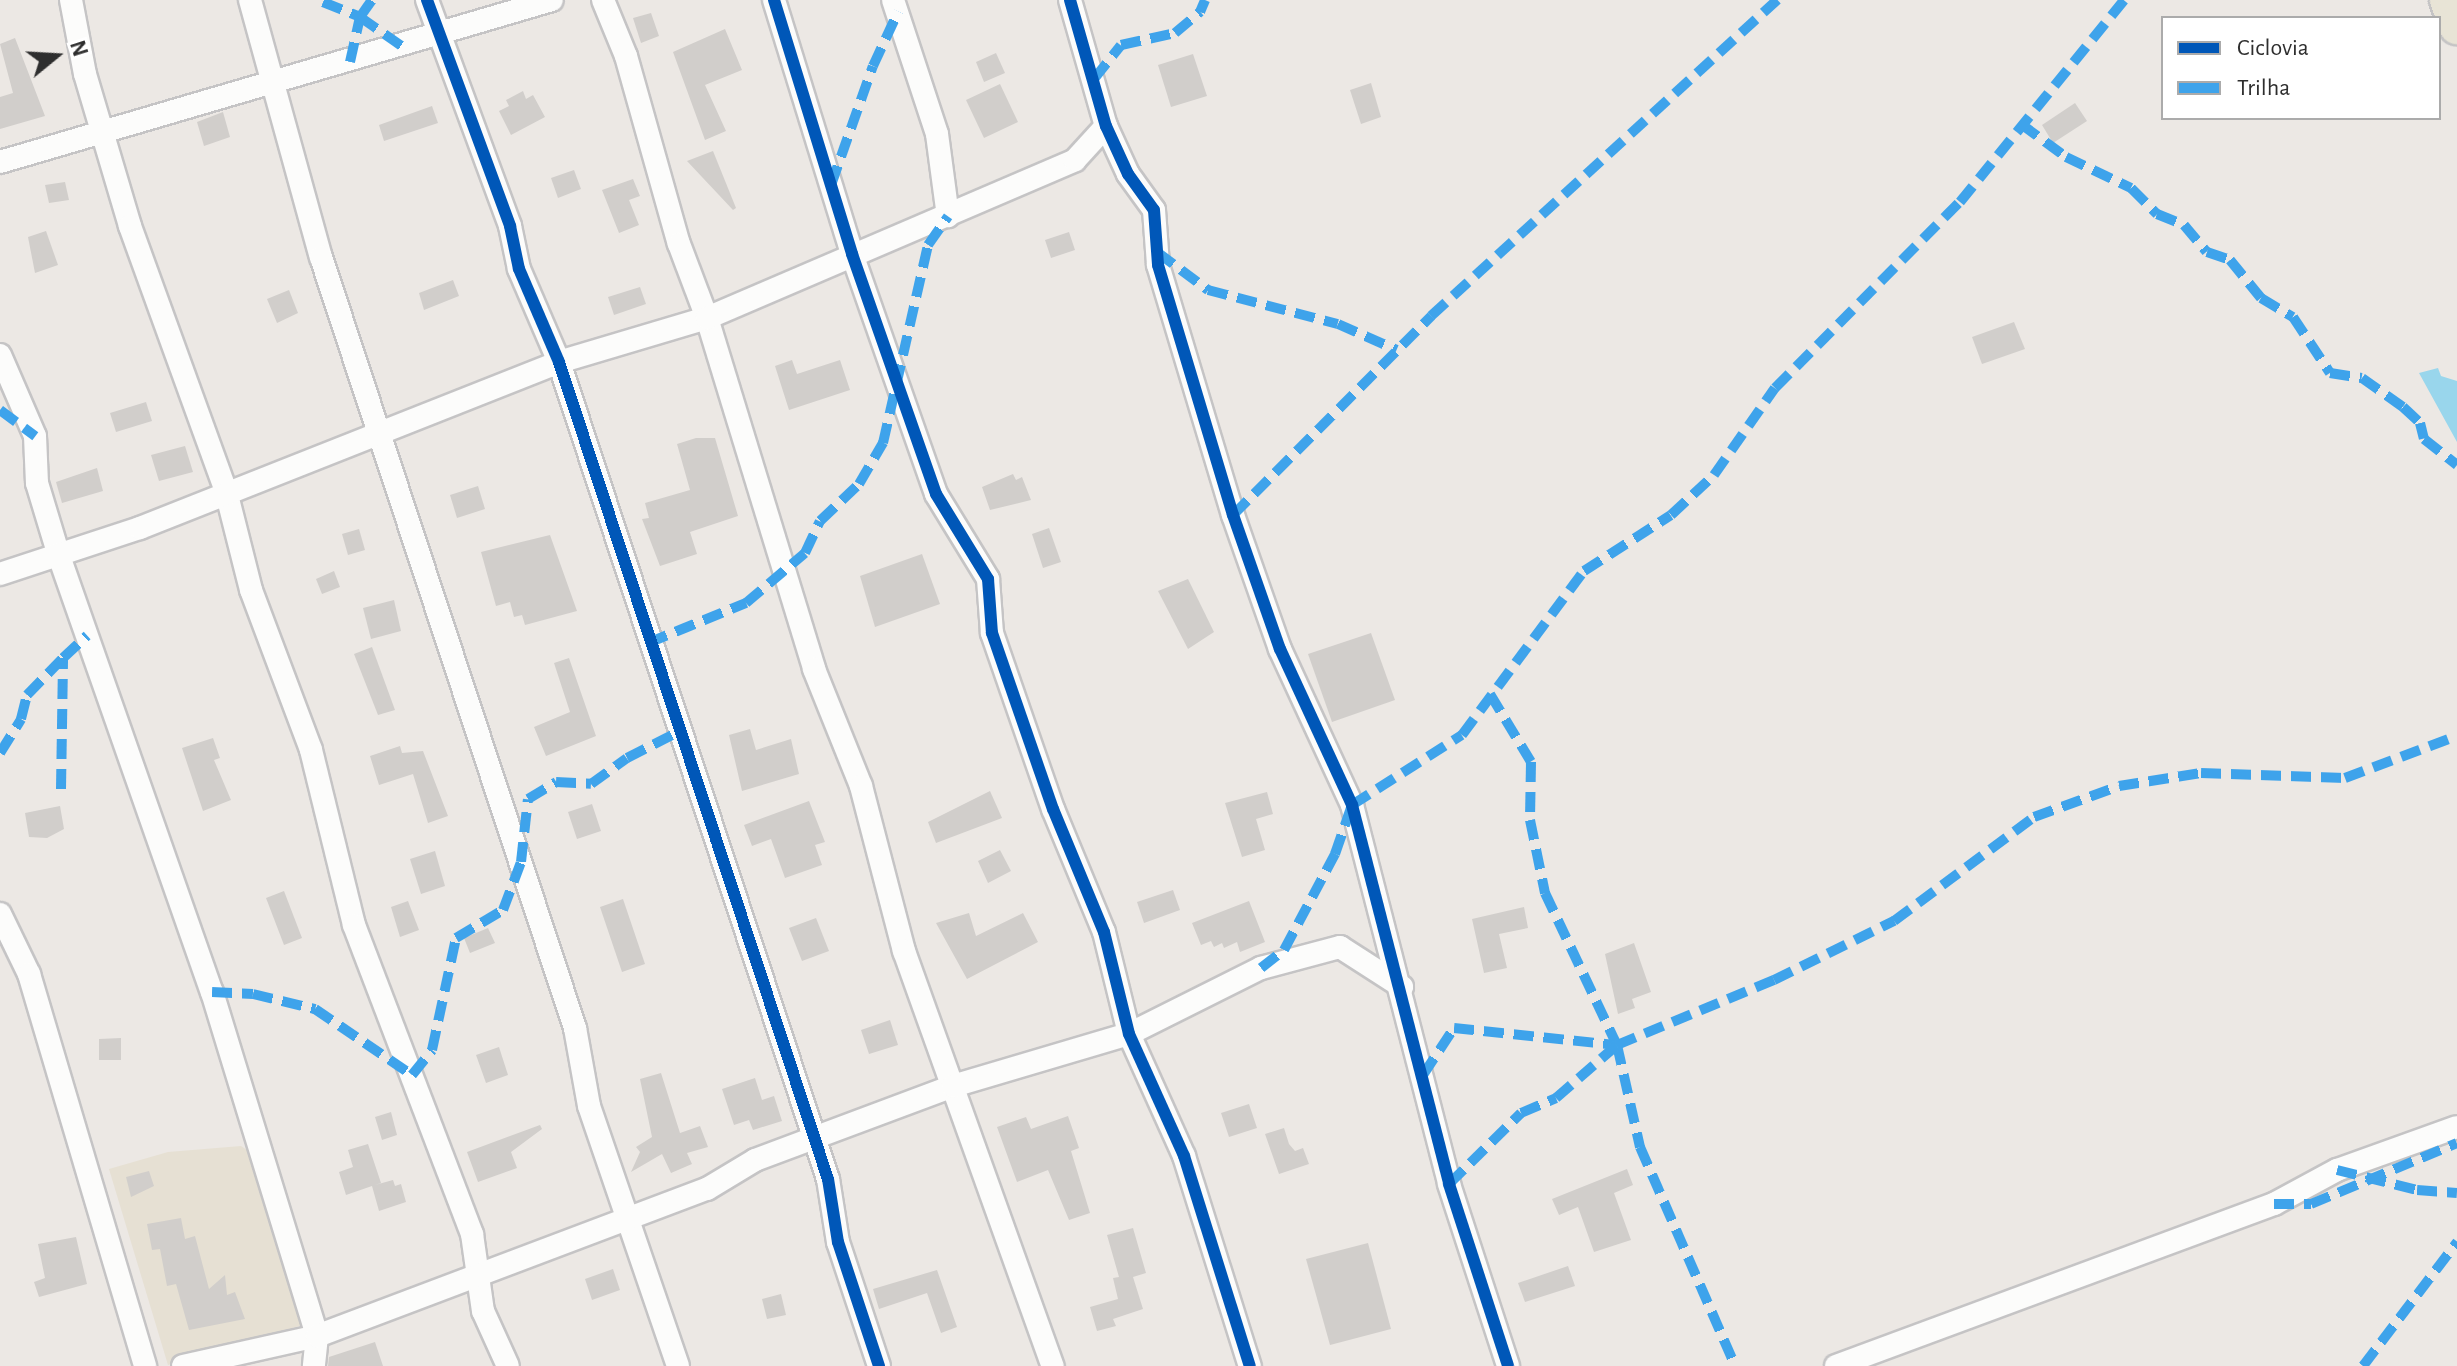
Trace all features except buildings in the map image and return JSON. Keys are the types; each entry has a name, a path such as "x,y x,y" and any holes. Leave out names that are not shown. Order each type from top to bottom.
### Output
{"main road":[{"path":"2447,0 2457,27"}],"street":[{"path":"71,0 85,74 105,130 130,226 226,491 251,590 311,750 354,925 472,1234 483,1311 508,1366"},
{"path":"250,0 276,84 321,257 381,431 575,1028 589,1106 678,1366"},
{"path":"427,0 505,212 519,269 559,362 828,1179 838,1242 879,1366"},
{"path":"0,162 276,84 552,0"},
{"path":"603,0 626,56 679,244 707,318 814,669 861,786 904,951 1053,1366"},
{"path":"774,0 852,254 936,494 988,579 992,633 1053,809 1104,932 1129,1034 1184,1156 1250,1366"},
{"path":"893,0 937,134 948,216"},
{"path":"1070,0 1106,126 1128,174 1154,210 1158,265 1233,515 1280,649 1352,805 1402,987 1449,1184 1508,1366"},
{"path":"0,574 59,556 559,362 707,318 1075,160 1106,126"},
{"path":"0,355 35,436 37,483 59,556 212,992 317,1336 314,1366"},
{"path":"0,914 29,974 145,1366"},
{"path":"183,1366 317,1336 707,1189 755,1160 953,1086 1129,1034 1261,968 1340,947 1402,987"},
{"path":"1836,1366 2274,1204 2337,1170 2457,1127"}],"shaded area":[{"path":"241,1146 256,1156 306,1324 168,1365 109,1169 168,1152"}],"water":[{"path":"2438,368 2441,376 2457,381 2457,442 2419,373"}],"marked path":[{"path":"350,62 360,17 372,0"},
{"path":"1094,79 1121,45 1175,33 1200,12 1205,0"},
{"path":"1233,515 1431,316 1777,0"},
{"path":"1261,968 1284,950 1335,854 1352,805 1462,735 1584,571 1671,515 1714,475 1775,388 1960,202 2124,0"},
{"path":"323,2 360,17 403,47"},
{"path":"831,185 873,66 898,12"},
{"path":"2021,124 2066,157 2131,188 2157,214 2184,225 2207,252 2230,260 2261,298 2293,317 2330,373 2362,378 2403,407 2420,423 2424,439 2457,465"},
{"path":"648,643 746,603 805,553 820,521 859,484 883,443 928,245 948,216"},
{"path":"1157,252 1208,290 1338,324 1397,350"},
{"path":"0,410 35,436"},
{"path":"61,789 63,658 87,636"},
{"path":"0,753 21,719 27,695 63,658"},
{"path":"1490,694 1531,762 1530,820 1545,893 1617,1045 1640,1147 1735,1366"},
{"path":"212,992 253,994 315,1009 412,1075 432,1050 456,938 503,910 521,862 528,799 556,782 591,784 627,758 678,732"},
{"path":"1449,1184 1521,1113 1556,1098 1617,1045 1774,980 1894,921 2034,817 2119,786 2201,773 2345,778 2457,736"},
{"path":"1423,1075 1454,1028 1617,1045"},
{"path":"2274,1204 2311,1204 2457,1143"},
{"path":"2337,1170 2417,1190 2457,1193"},
{"path":"2363,1366 2457,1242"}],"cycle path":[{"path":"427,0 510,226 519,269 559,362 828,1179 838,1242 879,1366"},
{"path":"774,0 852,254 936,494 988,579 992,633 1053,809 1104,932 1129,1034 1184,1156 1250,1366"},
{"path":"1070,0 1106,126 1128,174 1154,210 1158,265 1233,515 1280,649 1352,805 1449,1184 1508,1366"}]}
